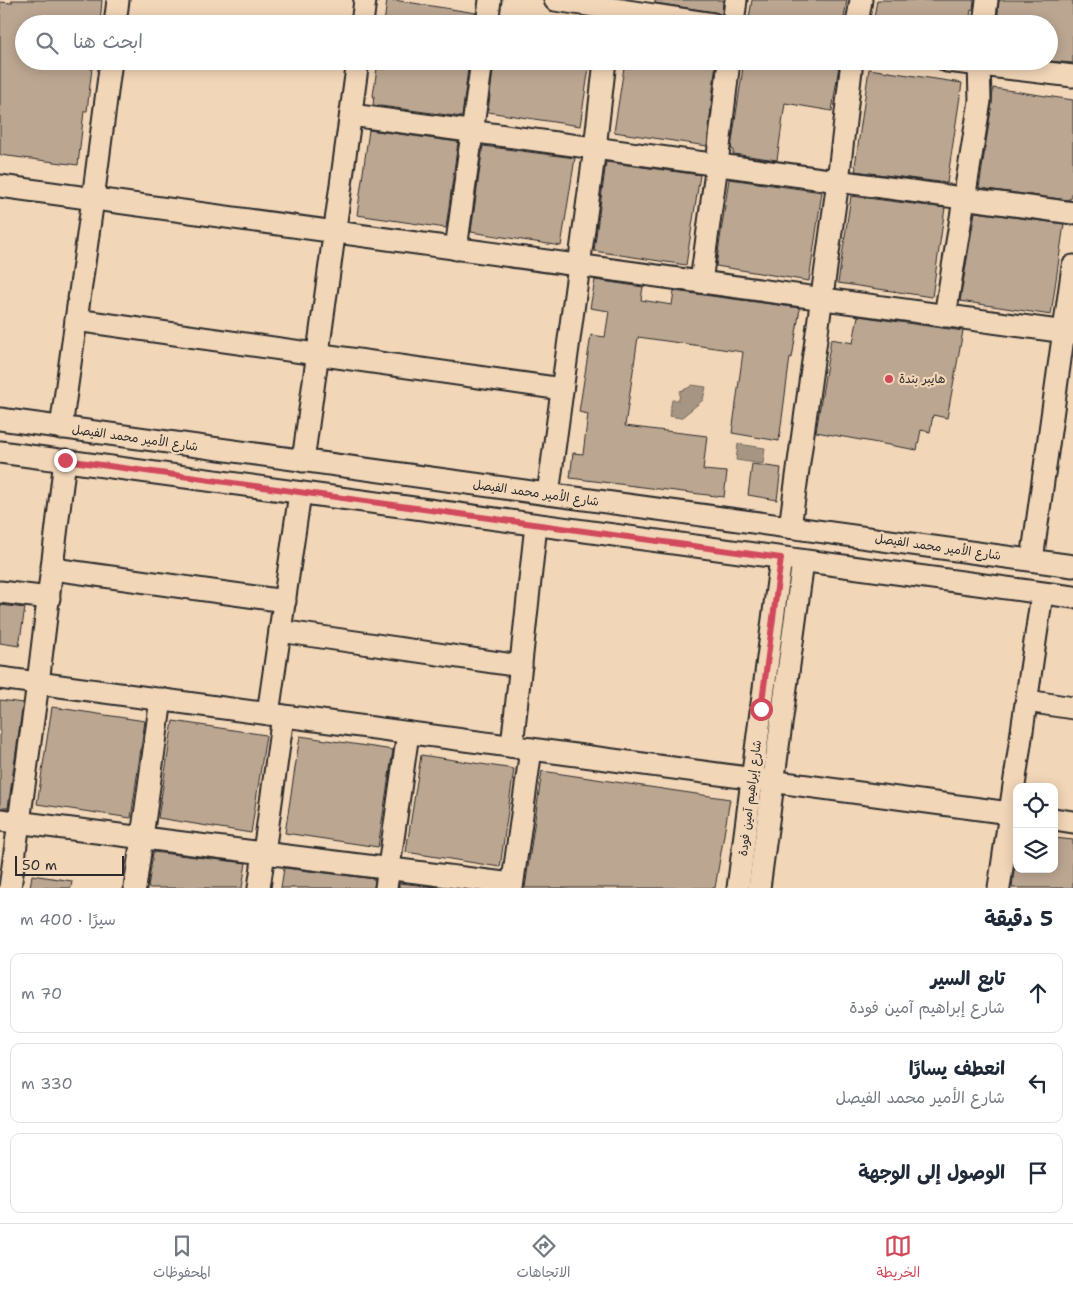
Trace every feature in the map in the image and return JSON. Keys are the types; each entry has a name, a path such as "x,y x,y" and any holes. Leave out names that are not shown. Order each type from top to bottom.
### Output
{"street":[{"path":"116,15 118,0"},
{"path":"363,15 365,0"},
{"path":"488,15 490,0"},
{"path":"555,0 642,15"},
{"path":"734,15 736,0"},
{"path":"858,15 861,0"},
{"path":"985,15 987,0"},
{"path":"61,428 109,70"},
{"path":"303,461 357,70"},
{"path":"456,249 481,70"},
{"path":"548,494 604,70"},
{"path":"701,282 728,70"},
{"path":"790,527 838,181 851,70"},
{"path":"946,316 980,101 979,70"},
{"path":"1026,70 1073,76"},
{"path":"351,115 1073,213"},
{"path":"0,186 1068,333"},
{"path":"1032,560 1068,333 1073,266"},
{"path":"76,320 562,389"},
{"name":"شارع الأمير محمد الفيصل","path":"0,419 1073,566"},
{"path":"199,479 204,447"},
{"path":"0,452 1073,597"},
{"path":"10,888 10,821 38,683 65,460"},
{"path":"259,888 264,853 276,715 280,631 300,493"},
{"path":"10,821 264,853 387,878 512,886 521,748 521,666 536,525"},
{"path":"915,577 920,545"},
{"name":"شارع إبراهيم آمين فودة","path":"738,888 781,558"},
{"name":"شارع إبراهيم آمين فودة","path":"759,888 803,562"},
{"path":"53,569 285,601"},
{"path":"0,592 49,598"},
{"path":"1017,783 1026,701 1042,594"},
{"path":"280,631 521,666"},
{"path":"0,678 1013,814 999,888"},
{"path":"135,888 161,699"},
{"path":"1026,701 1073,708"},
{"path":"761,709 782,711"},
{"path":"387,878 408,733"},
{"path":"1058,820 1073,822"}],"shaded area":[{"path":"692,385 706,387 703,400 681,418 669,416 672,400 679,400 680,391"},
{"path":"738,444 765,448 763,464 736,460"}],"building":[{"path":"12,0 102,0 101,15 15,15 15,70 92,70 87,111 84,111 78,165 0,155 0,2 12,3"},
{"path":"387,0 476,13 476,15 385,15"},
{"path":"655,0 723,0 722,15 715,12 655,3"},
{"path":"752,0 847,0 844,15 750,15"},
{"path":"877,0 974,0 970,15 874,15"},
{"path":"999,0 1073,0 1073,63 1058,62 1058,15 998,15"},
{"path":"377,70 468,70 462,117 373,105"},
{"path":"493,70 589,70 580,126 488,112"},
{"path":"624,70 715,70 707,146 614,132"},
{"path":"743,70 838,70 832,111 785,103 777,160 733,154 733,149 731,149"},
{"path":"869,70 962,83 947,183 855,171"},
{"path":"993,88 1073,100 1073,189 1071,199 979,188"},
{"path":"369,130 458,142 446,228 357,215"},
{"path":"483,146 575,158 561,246 471,232"},
{"path":"606,162 700,175 686,265 594,251"},
{"path":"729,179 822,192 809,281 716,266"},
{"path":"851,196 945,208 932,297 838,283"},
{"path":"975,212 1064,224 1051,315 960,301"},
{"path":"595,280 643,287 641,300 672,305 674,291 800,308 792,358 790,357 779,441 732,433 743,352 638,337 625,426 707,436 703,470 727,472 724,497 570,478 573,453 583,454 588,414 579,412 591,335 605,337 609,311 590,308"},
{"name":"هايبر بندة","path":"858,316 963,331 947,418 933,415 930,432 921,430 917,450 816,432 831,339 853,343"},
{"path":"752,464 781,468 777,500 748,495"},
{"path":"0,605 25,608 19,646 0,643"},
{"path":"0,700 23,703 8,808 0,808"},
{"path":"52,707 145,721 131,818 37,804"},
{"path":"173,721 266,735 251,833 158,818"},
{"path":"300,736 393,750 378,847 285,833"},
{"path":"421,755 514,769 500,867 406,852"},
{"path":"542,771 730,799 715,888 525,888"},
{"path":"1058,838 1073,840 1073,888 1012,888 1014,873 1058,873"},
{"path":"153,852 246,863 242,888 148,888"},
{"path":"284,868 375,879 374,888 281,888"},
{"path":"32,875 72,881 71,888 30,888"},
{"path":"399,883 436,887 436,888 399,888"}],"place":[{"name":"هايبر بندة","path":"889,379"}],"route":[{"path":"65,460 781,558 761,709"}]}
